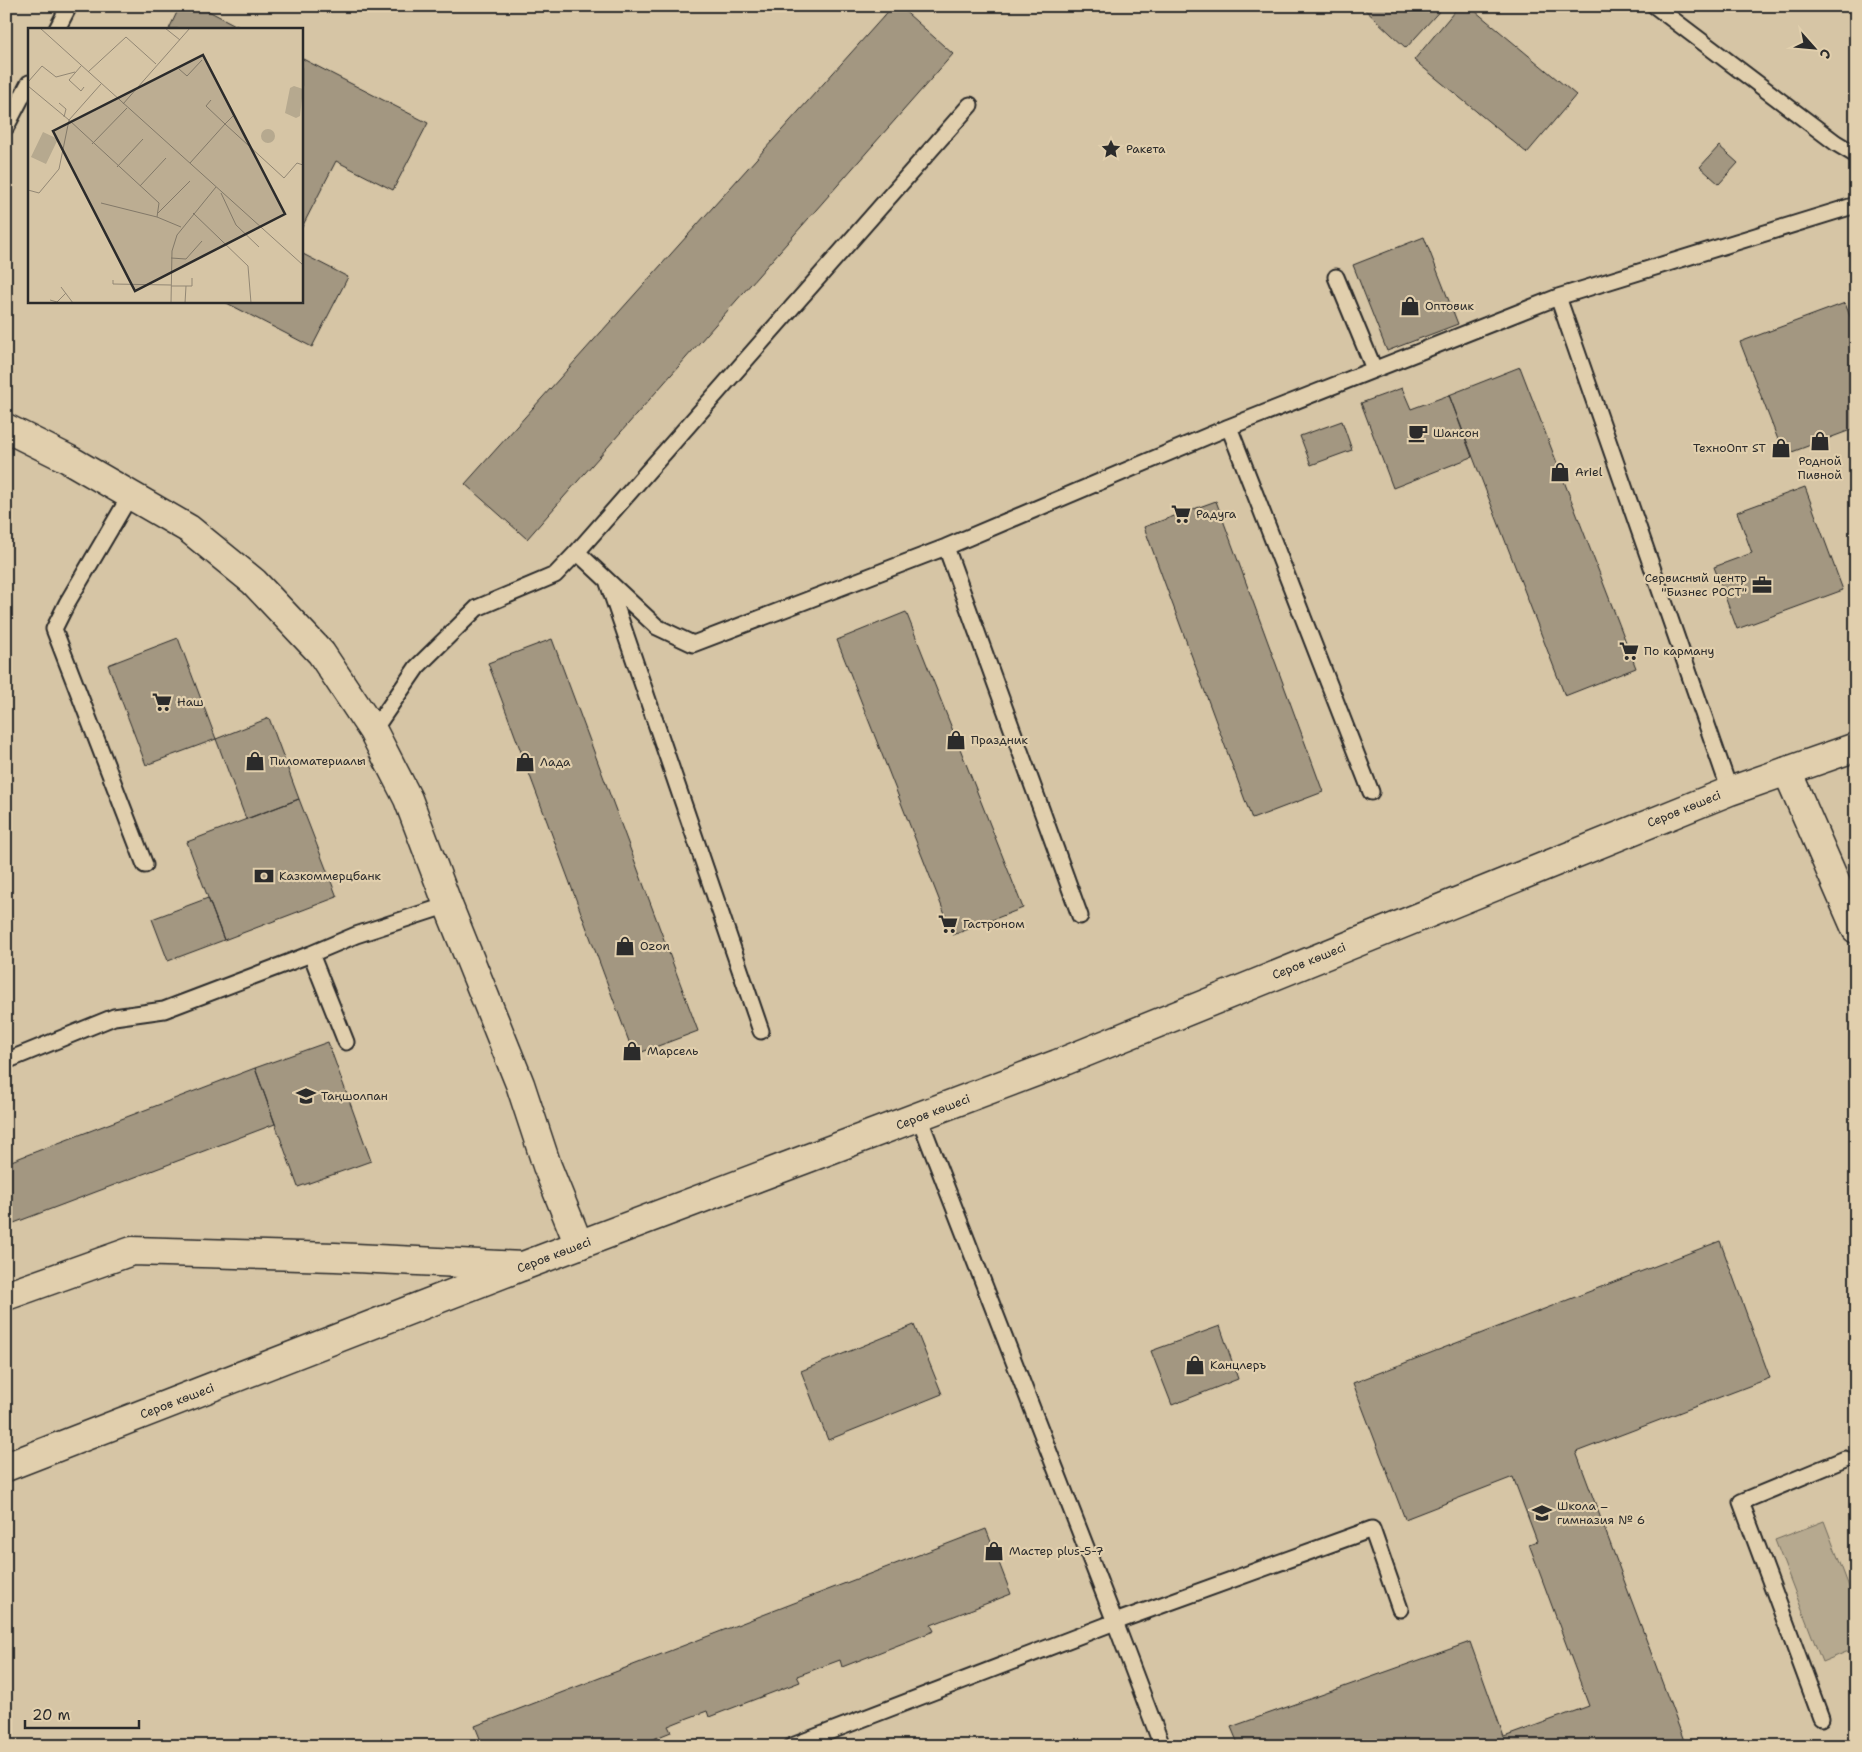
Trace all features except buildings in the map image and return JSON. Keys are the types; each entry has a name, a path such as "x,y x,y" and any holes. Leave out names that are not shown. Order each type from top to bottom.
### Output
{"street":[{"path":"6,428 68,459 189,529 254,582 321,653 374,731 408,799 448,905 520,1084 546,1166 579,1245"},
{"name":"Серов көшесі","path":"6,1467 523,1266 919,1117 1146,1028 1730,791 1856,747"},
{"path":"1787,771 1856,929"},
{"path":"6,1296 132,1251 335,1257 523,1266"}],"lane":[{"path":"58,28 69,6"},
{"path":"1655,6 1836,143 1856,155"},
{"path":"6,127 28,85"},
{"path":"374,731 417,667 476,608 555,575 578,552 970,104"},
{"path":"578,552 657,627 693,644 946,547 1229,426 1558,297 1856,205"},
{"path":"1336,278 1374,369"},
{"path":"1558,297 1730,791"},
{"path":"1229,426 1371,792"},
{"path":"131,494 67,603 54,629 145,865"},
{"path":"946,547 1080,916"},
{"path":"607,581 761,1030"},
{"path":"6,1061 114,1017 164,1010 356,935 448,905"},
{"path":"311,954 346,1042"},
{"path":"919,1117 1162,1746"},
{"path":"1821,1718 1741,1502 1846,1459"},
{"path":"792,1746 1115,1622 1372,1529 1400,1609"}],"shaded area":[{"path":"1824,1521 1856,1605 1856,1648 1822,1662 1775,1540"}],"place":[{"name":"Ракета","path":"1111,149"},
{"name":"Оптовик","path":"1410,306"},
{"name":"Шансон","path":"1418,433"},
{"name":"Родной Пивной","path":"1820,441"},
{"name":"ТехноОпт ST","path":"1781,448"},
{"name":"Ariel","path":"1560,472"},
{"name":"Радуга","path":"1181,514"},
{"name":"Сервисный центр \"Бизнес РОСТ\"","path":"1762,585"},
{"name":"По карману","path":"1629,651"},
{"name":"Наш","path":"162,702"},
{"name":"Праздник","path":"956,740"},
{"name":"Пиломатериалы","path":"255,761"},
{"name":"Лада","path":"525,762"},
{"name":"Казкоммерцбанк","path":"264,876"},
{"name":"Гастроном","path":"948,924"},
{"name":"Ozon","path":"625,946"},
{"name":"Марсель","path":"632,1051"},
{"name":"Таңшолпан","path":"306,1096"},
{"name":"Канцлеръ","path":"1195,1365"},
{"name":"Школа – гимназия № 6","path":"1542,1513"},
{"name":"Мастер plus-5-7","path":"994,1551"}]}
